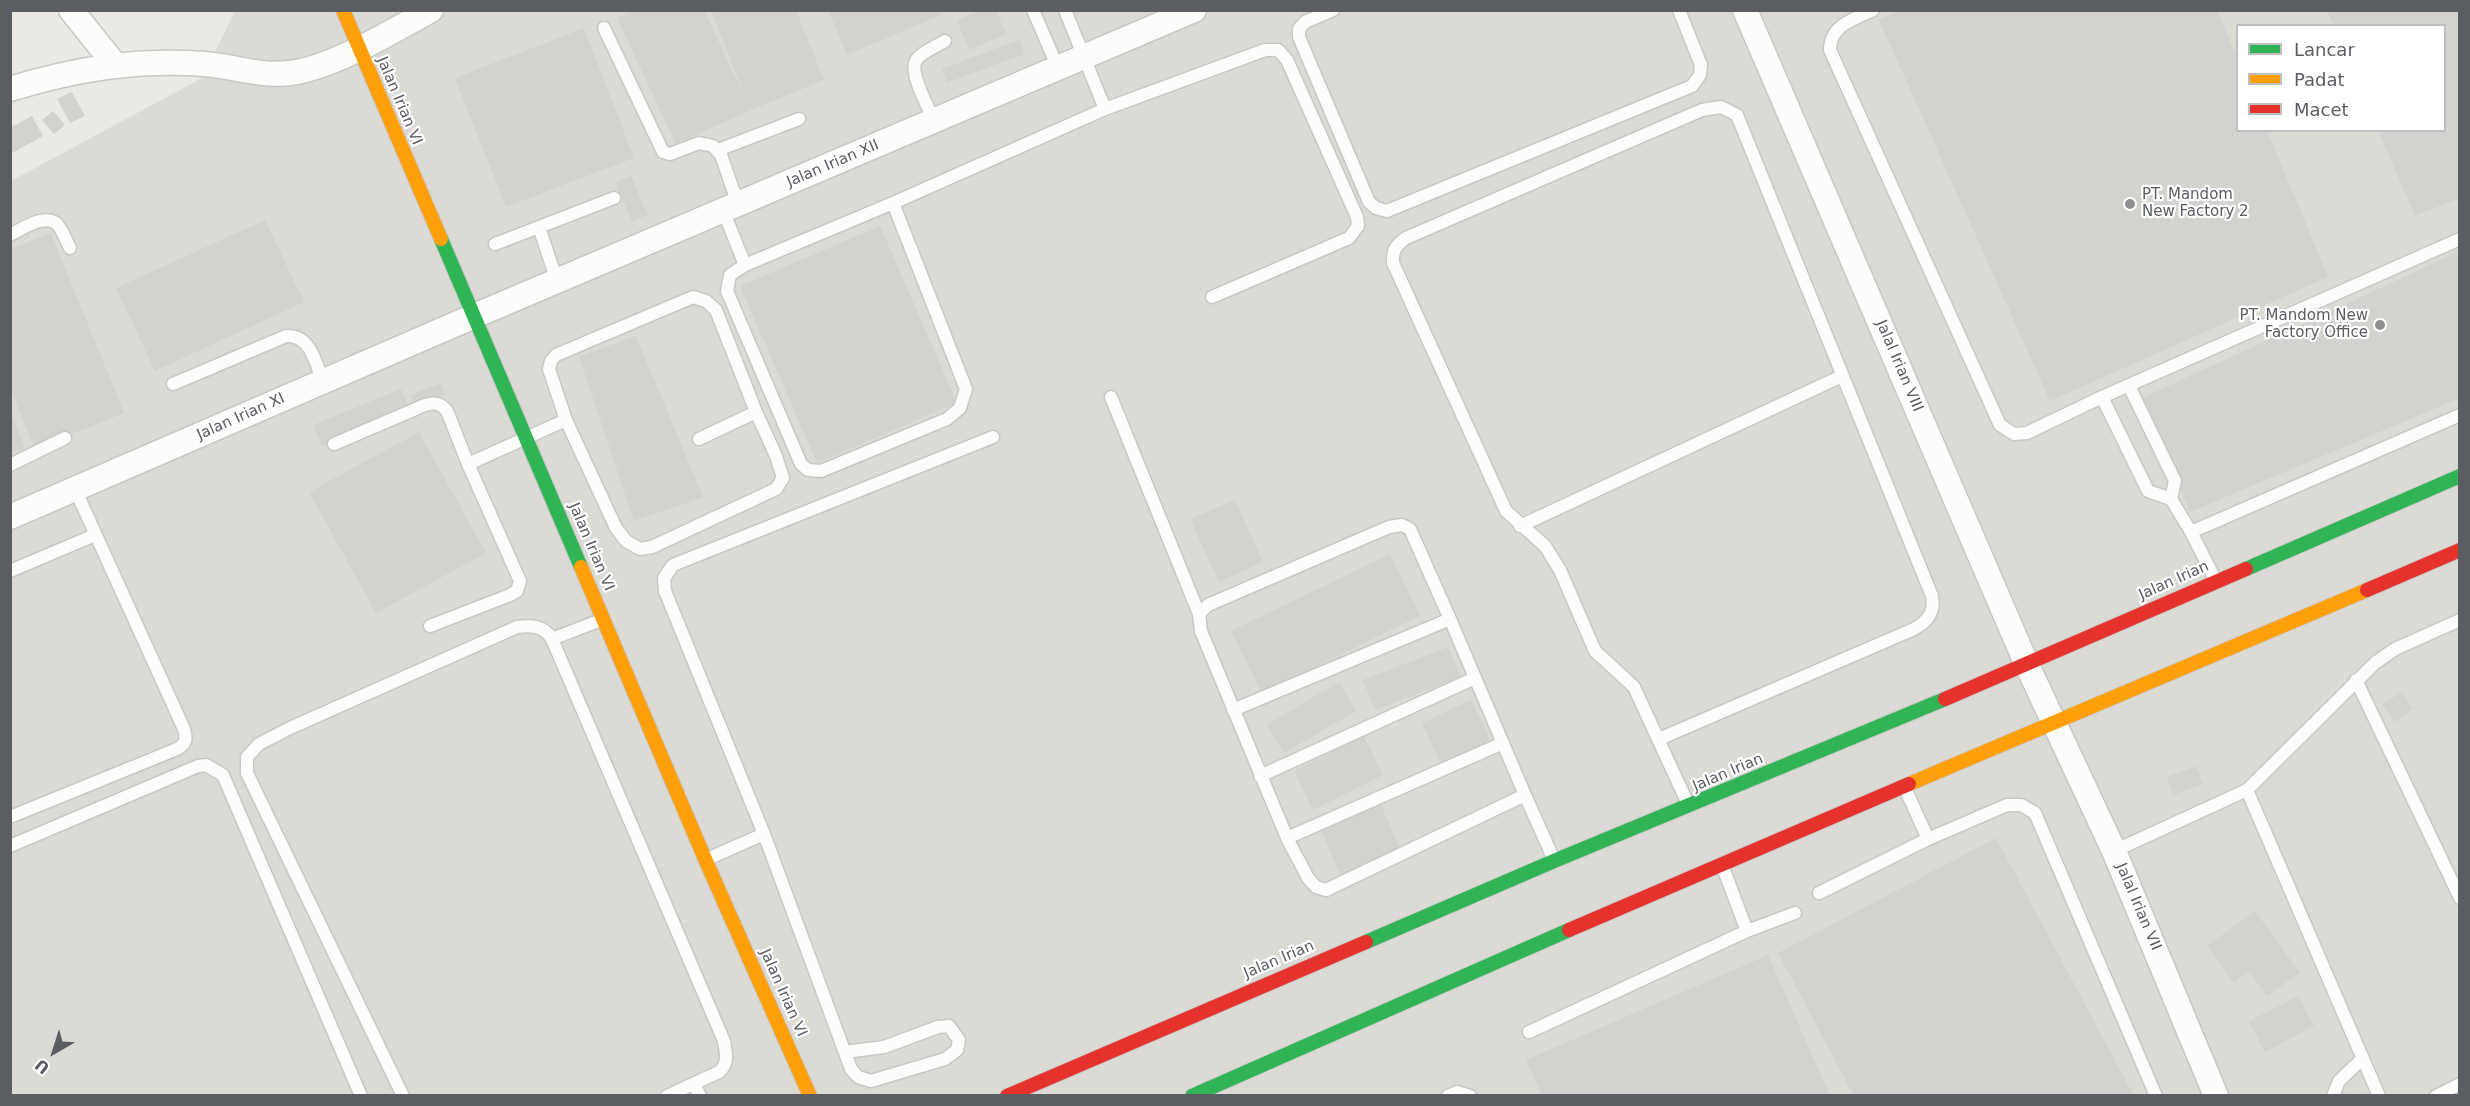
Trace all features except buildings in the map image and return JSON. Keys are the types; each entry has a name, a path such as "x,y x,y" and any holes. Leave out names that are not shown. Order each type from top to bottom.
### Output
{"street":[{"path":"71,10 116,66"},
{"name":"Jalan Irian VI","path":"343,10 705,860 810,1095"},
{"path":"10,89 57,75 116,66 156,63 206,64 253,73 290,73 305,70 359,49 431,10"},
{"name":"Jalan Irian XII","path":"472,317 1194,10"},
{"name":"Jalal Irian VIII","path":"1745,10 2027,664 2054,721"},
{"name":"Jalan Irian XI","path":"10,517 472,317"},
{"name":"Jalan Irian","path":"1007,1095 1554,861 1690,807 2027,664 2460,476"},
{"path":"1192,1095 1722,863 2460,550"},
{"name":"Jalal Irian VII","path":"2054,721 2114,851 2216,1095"}],"lane":[{"path":"1034,10 1058,68"},
{"path":"1065,10 1105,109"},
{"path":"1333,10 1305,22 1299,29 1299,37 1369,202 1383,211 1398,208 1692,86 1700,75 1701,65 1679,10"},
{"path":"1873,10 1837,29 1830,43 1830,50 2000,425 2014,434 2027,434 2102,397 2460,239"},
{"path":"604,28 663,152 670,154 703,142 718,150 799,119"},
{"path":"934,121 915,76 914,67 915,61 920,56 945,41"},
{"path":"893,203 966,390 960,408 947,419 821,471 808,470 802,467 727,291 730,275 745,265 893,203 1105,109 1265,50 1278,50 1287,60 1357,217 1358,226 1349,238 1212,297"},
{"path":"1659,739 1914,629 1930,616 1933,606 1932,596 1737,115 1721,107 1702,110 1406,238 1392,252 1393,263 1506,511 1520,526 1545,546 1560,570 1595,651 1634,687 1690,807"},
{"path":"718,150 745,265"},
{"path":"495,244 614,198"},
{"path":"10,234 41,220 49,221 57,224 70,248"},
{"path":"539,227 557,281"},
{"path":"693,297 706,302 716,310 783,478 780,485 661,543 640,549 626,541 616,528 566,420 549,369 553,358 693,297"},
{"path":"173,384 290,336 305,342 323,381"},
{"path":"1520,526 1842,376"},
{"path":"2128,386 2175,481 2171,499"},
{"path":"1111,397 1199,614 1201,631 1260,776 1287,838 1308,878 1316,887 1326,890 1525,795"},
{"path":"2102,397 2148,491 2171,499 2216,581"},
{"path":"334,444 425,405 434,403 447,411 520,581 510,595 430,626"},
{"path":"699,439 756,412"},
{"path":"2191,532 2460,414"},
{"path":"468,464 566,420"},
{"path":"845,1053 884,1047 939,1027 949,1026 958,1040 957,1050 945,1059 871,1081 858,1077 851,1069 845,1053 764,834 665,591 664,578 673,566 993,437"},
{"path":"10,465 65,438"},
{"path":"10,817 177,749 183,746 186,740 184,729 75,489"},
{"path":"1199,614 1208,605 1389,527 1402,525 1410,529 1554,861"},
{"path":"10,571 95,535"},
{"path":"552,639 603,618"},
{"path":"1233,710 1450,620"},
{"path":"2114,851 2247,790 2375,663 2395,649 2460,620"},
{"path":"403,1095 247,773 247,757 259,744 290,728 517,627 540,628 545,630 552,639 724,1041 727,1056 723,1068 697,1090 667,1095"},
{"path":"1260,776 1475,678"},
{"path":"2356,680 2460,898"},
{"path":"1287,838 1503,742"},
{"path":"10,846 198,766 206,765 223,775 361,1095"},
{"path":"1904,786 1929,838"},
{"path":"2247,790 2379,1095"},
{"path":"1819,893 1929,838 2007,805 2021,805 2035,813 2156,1095"},
{"path":"705,860 764,834"},
{"path":"1722,863 1747,931"},
{"path":"1529,1032 1747,931 1795,913"},
{"path":"2333,1095 2339,1081 2363,1059"},
{"path":"2436,1095 2460,1084"},
{"path":"1448,1095 1457,1092 1470,1095"}],"shaded area":[{"path":"235,11 2459,11 2459,1095 11,1096 11,181 202,78"}],"traffic: fast":[{"path":"441,239 581,567"},
{"path":"2246,569 2460,476"},
{"path":"1366,942 1554,861 1945,699"},
{"path":"1192,1096 1569,930"}],"traffic: slow":[{"path":"343,10 441,239"},
{"path":"581,567 705,859 810,1096"},
{"path":"1909,784 2367,590"}],"traffic: jam":[{"path":"2367,590 2460,550"},
{"path":"1945,699 2246,569"},
{"path":"1569,930 1909,784"},
{"path":"1007,1096 1366,942"}],"place":[{"name":"PT. Mandom New Factory 2","path":"2130,204"},
{"name":"PT. Mandom New Factory Office","path":"2380,325"}]}
